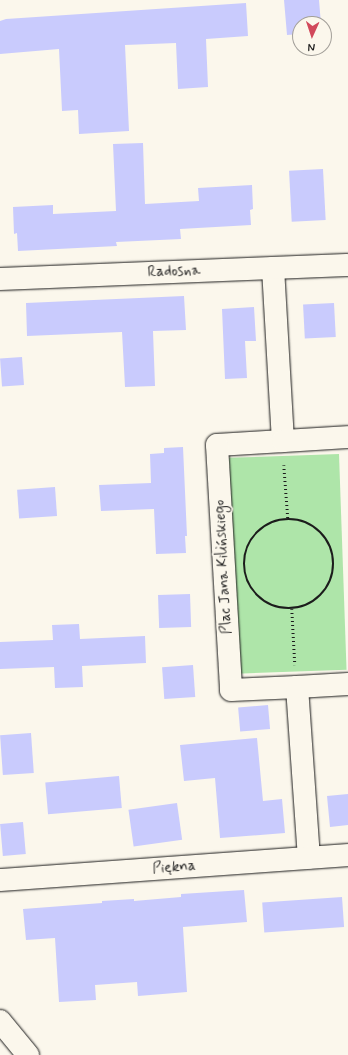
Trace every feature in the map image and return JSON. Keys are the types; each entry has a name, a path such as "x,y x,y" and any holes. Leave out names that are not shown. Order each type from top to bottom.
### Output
{"street":[{"name":"Radosna","path":"0,279 348,265"},
{"path":"273,268 283,441"},
{"name":"Plac Jana Kilińskiego","path":"348,438 217,445 231,690 348,684"},
{"path":"297,687 309,858"},
{"name":"Piękna","path":"0,880 348,855"},
{"path":"0,1021 28,1055"}],"path":[{"path":"283,441 288,518"},
{"path":"288,518 303,520 317,528 328,539 334,554 334,570 330,584 320,597 307,606 292,609 278,608 264,602 254,592 246,580 244,566 245,551 251,538 261,528 274,521 288,518"},
{"path":"292,609 297,687"}],"green space":[{"path":"339,454 347,670 237,674 229,458"}],"building":[{"path":"284,0 319,0 320,16 292,16 292,35 287,35"},
{"path":"246,3 248,36 206,39 208,87 178,89 176,43 125,45 129,131 79,134 78,110 62,111 59,49 0,54 0,21 6,19"},
{"path":"143,143 145,204 199,201 198,188 252,185 253,209 250,210 251,225 180,229 181,239 116,242 117,246 18,251 17,233 14,234 13,207 53,205 53,214 116,211 113,144"},
{"path":"323,169 326,220 292,222 289,171"},
{"path":"184,296 186,330 153,331 155,386 125,387 122,332 27,336 26,303"},
{"path":"334,303 336,337 305,339 303,305"},
{"path":"254,307 256,341 245,341 247,378 225,379 222,309"},
{"path":"22,357 24,385 2,386 0,359"},
{"path":"183,447 187,536 185,536 186,553 156,554 154,509 101,511 99,485 151,483 150,454 164,453 164,448"},
{"path":"55,487 57,516 19,519 17,490"},
{"path":"190,594 191,627 159,628 158,595"},
{"path":"79,624 80,639 145,636 146,663 82,666 83,687 55,688 54,667 0,669 0,642 53,640 52,625"},
{"path":"193,665 195,697 164,699 162,667"},
{"path":"268,705 270,729 240,732 238,708"},
{"path":"31,733 34,773 3,775 0,735"},
{"path":"257,738 263,801 282,799 285,833 220,838 215,778 184,781 180,745"},
{"path":"119,776 122,808 48,814 45,782"},
{"path":"348,794 348,825 330,827 327,796"},
{"path":"177,803 182,840 134,846 128,810"},
{"path":"23,822 26,854 3,856 0,824"},
{"path":"244,890 247,922 183,927 187,992 138,996 137,982 95,985 96,1000 59,1002 55,938 26,940 23,909 102,903 102,901 134,899 134,901 181,897 181,894"},
{"path":"342,897 344,927 264,933 262,903"}]}
